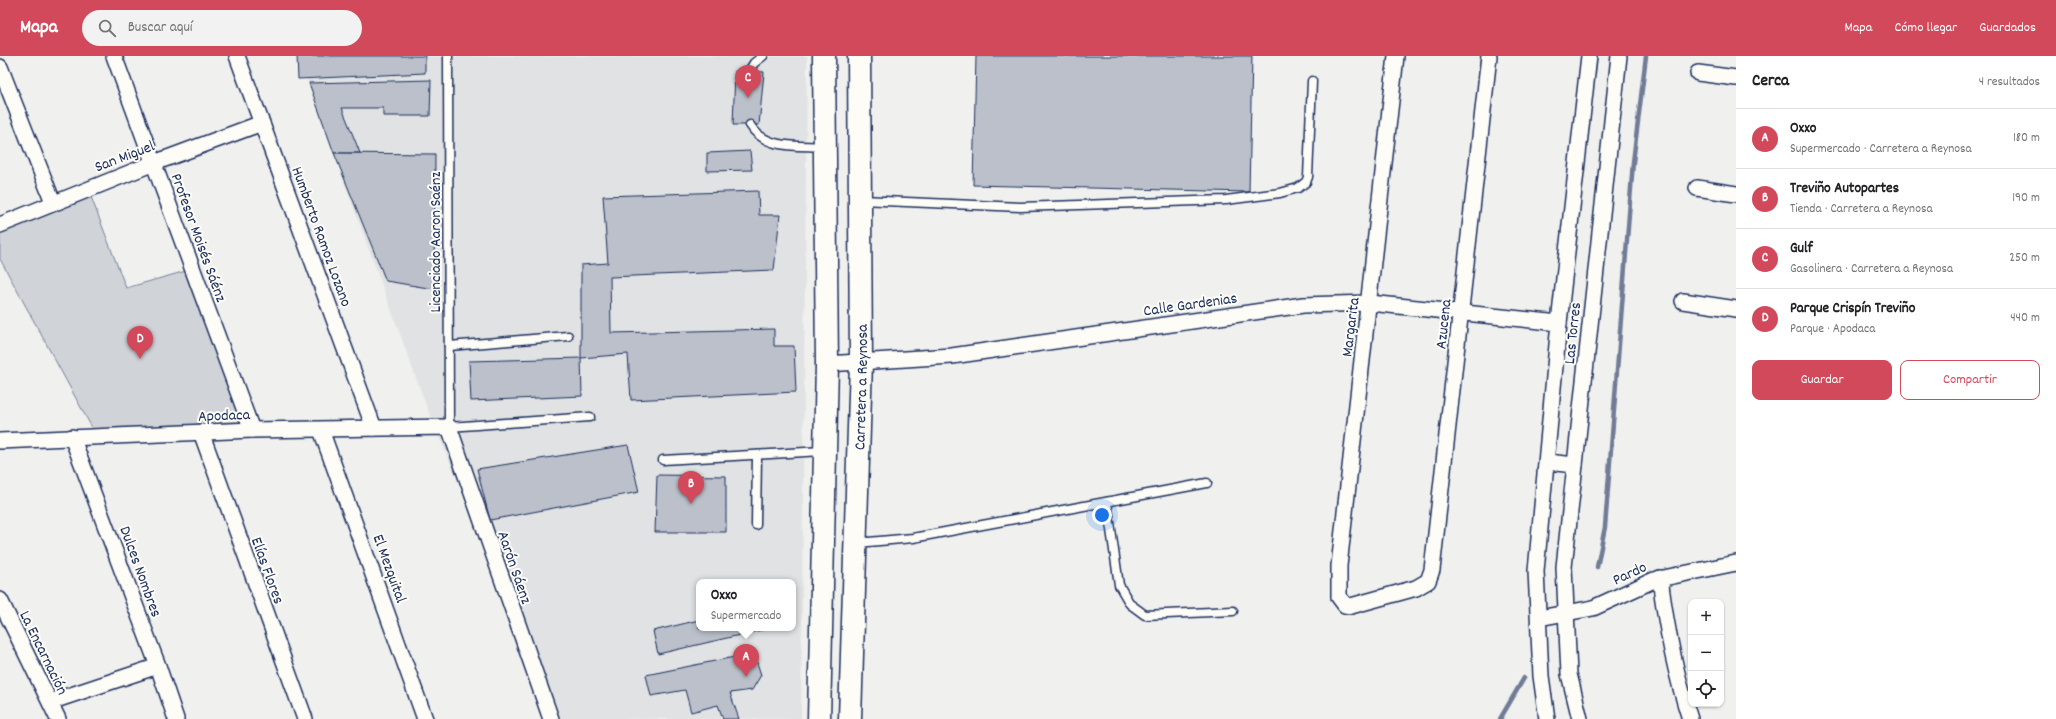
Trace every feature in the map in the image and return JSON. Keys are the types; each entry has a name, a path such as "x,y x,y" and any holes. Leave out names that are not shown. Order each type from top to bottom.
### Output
{"main road":[{"name":"Carretera a Reynosa","path":"819,719 827,364 824,56"},
{"name":"Carretera a Reynosa","path":"850,719 854,543 861,362 859,56"}],"street":[{"name":"Profesor Moisés Sáénz","path":"114,56 252,430"},
{"name":"Humberto Ramoz Lozano","path":"237,56 374,428"},
{"name":"Margarita","path":"1396,56 1370,303 1339,566 1339,591 1341,602 1351,606 1361,605 1416,588"},
{"name":"Azucena","path":"1416,588 1428,580 1432,570 1489,56"},
{"path":"1547,719 1541,676 1536,572 1559,323 1589,56"},
{"name":"Las Torres","path":"1580,719 1569,674 1564,567 1620,56"},
{"path":"0,67 53,202"},
{"path":"1698,73 1736,78"},
{"name":"San Miguel","path":"0,225 53,202 262,123"},
{"path":"1697,188 1736,194"},
{"path":"1683,301 1736,309"},
{"name":"Calle Gardenias","path":"827,364 952,356 1303,305 1370,303 1559,323"},
{"name":"Apodaca","path":"0,441 252,430 449,427"},
{"name":"Aarón Sáenz","path":"449,427 551,719"},
{"name":"El Mezquital","path":"321,430 425,719"},
{"name":"Elías Flores","path":"201,432 305,719"},
{"name":"Dulces Nombres","path":"72,438 158,666 176,719"},
{"path":"1546,462 1575,464"},
{"name":"Pardo","path":"1539,618 1593,608 1660,578 1736,563"},
{"path":"1660,578 1666,627 1678,682 1690,719"},
{"name":"La Encarnación","path":"0,600 58,719"},
{"path":"50,702 158,666"}],"lane":[{"name":"Licenciado Aaron Saénz","path":"448,56 449,427"},
{"path":"748,71 754,63 763,56"},
{"path":"860,200 1020,207 1226,200 1280,193 1298,188 1306,182 1308,177 1312,81"},
{"path":"750,125 755,133 763,140 774,144 825,147"},
{"path":"449,346 568,336"},
{"path":"449,427 590,417"},
{"path":"663,460 824,451"},
{"path":"756,526 757,454"},
{"path":"854,543 913,538 1207,483"},
{"path":"1107,502 1119,585 1130,604 1145,615 1233,611"}],"shaded area":[{"path":"298,56 807,56 801,719 557,719 426,405"},
{"path":"88,189 126,288 193,269 252,430 97,437 0,259 0,225"}],"building":[{"path":"297,56 425,56 425,73 298,79"},
{"path":"976,56 1252,56 1249,192 973,185"},
{"path":"735,71 764,72 759,125 733,125"},
{"path":"431,80 430,116 383,116 383,108 342,108 360,153 334,153 309,83"},
{"path":"750,151 752,170 707,171 707,153"},
{"path":"334,153 435,154 434,289 386,281"},
{"path":"758,191 759,215 780,215 774,270 610,277 611,333 774,329 774,346 794,346 796,392 631,400 628,354 581,358 581,265 608,263 603,196"},
{"path":"581,358 582,396 471,401 469,361"},
{"path":"628,445 639,492 490,520 477,469"},
{"path":"657,475 726,476 726,532 655,532"},
{"path":"696,621 696,631 757,631 658,654 653,631"},
{"path":"754,653 761,675 752,690 730,693 739,719 723,719 718,705 691,712 685,690 651,696 646,675"}],"waterway":[{"path":"1597,567 1605,527 1633,162 1646,56"},
{"path":"1500,719 1524,678"}],"place":[{"name":"Gulf","path":"748,98"},
{"name":"Parque Crispín Treviño","path":"140,359"},
{"name":"Treviño Autopartes","path":"691,504"},
{"name":"Oxxo","path":"746,677"}]}
